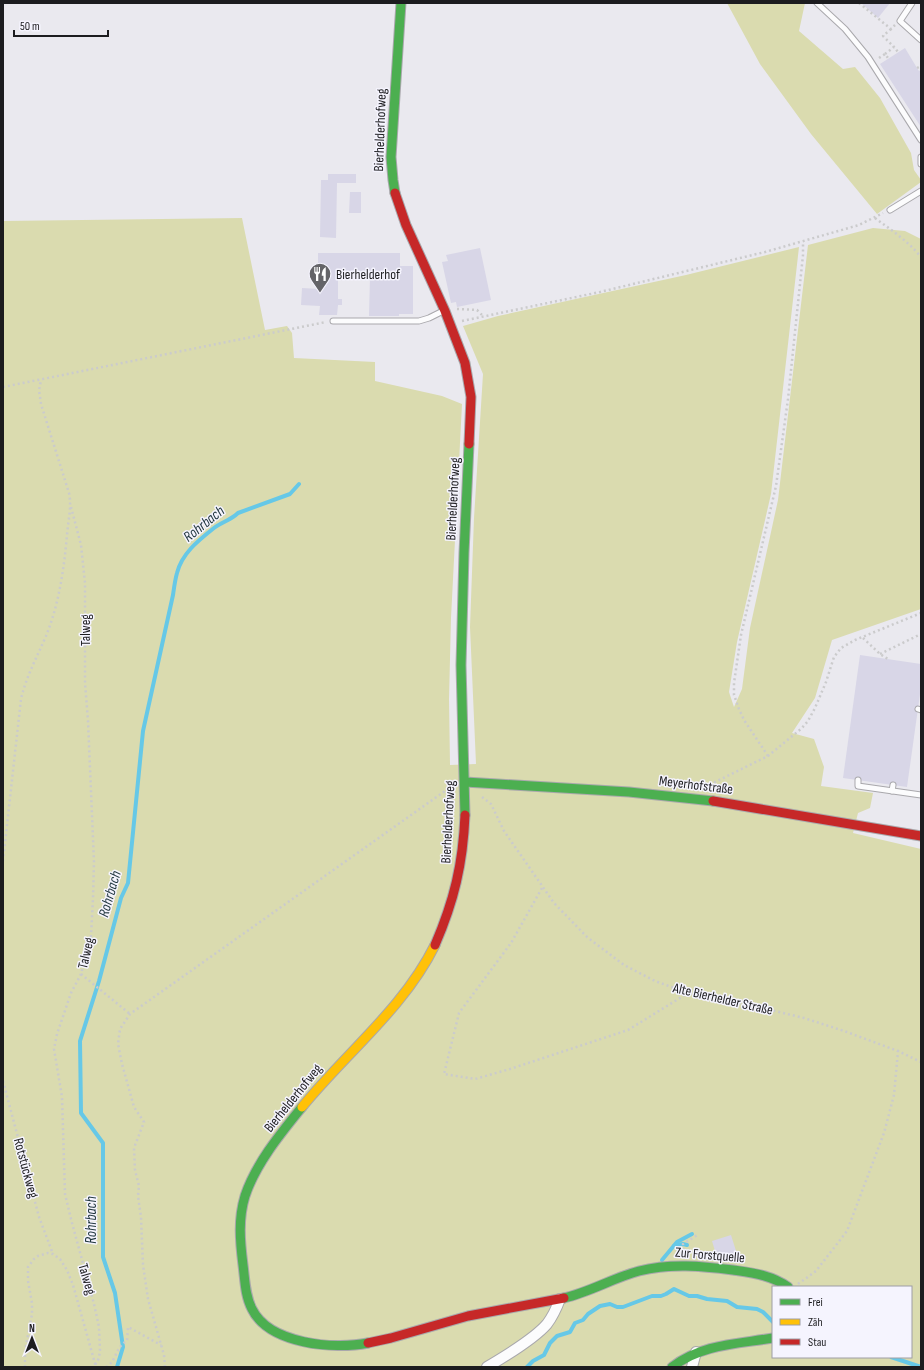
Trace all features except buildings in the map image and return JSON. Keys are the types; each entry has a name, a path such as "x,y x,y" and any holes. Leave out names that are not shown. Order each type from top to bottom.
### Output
{"street":[{"name":"Bierhelderhofweg","path":"401,3 391,175 399,208 464,358 468,372 471,405 462,630 462,712 466,782 465,833 458,877 446,922 432,952 419,974 402,998 323,1082 293,1118 266,1156 249,1188 242,1210 240,1232 246,1294 251,1310 257,1318 275,1331 286,1336 305,1341 346,1345 370,1343 464,1317 560,1299"},
{"name":"Meyerhofstraße","path":"466,782 618,791 694,799 803,814 921,836"},
{"name":"Zur Forstquelle","path":"560,1299 589,1291 639,1271 662,1266 705,1266 755,1273 778,1279 792,1286"},
{"path":"487,1367 544,1328 560,1299"},
{"path":"672,1367 682,1359 696,1352 772,1338"},
{"path":"692,1367 696,1352"}],"lane":[{"path":"817,3 857,43 872,63 921,140"},
{"path":"912,3 900,22 921,40"},
{"path":"921,157 921,164"},
{"path":"890,210 921,191"},
{"path":"333,321 419,321 425,320 444,310"},
{"path":"858,780 858,786 921,795"},
{"path":"892,792 893,785"}],"path":[{"path":"859,3 891,29"},
{"path":"898,52 883,36 900,22"},
{"path":"885,54 894,47"},
{"path":"917,68 921,66"},
{"path":"450,324 679,274 803,242 859,225 890,210"},
{"path":"875,218 909,244 921,257"},
{"path":"768,756 742,714 734,695 734,683 741,635 776,486 795,336 803,242"},
{"path":"454,306 462,310 477,310 482,316"},
{"path":"3,387 333,321"},
{"path":"3,861 21,699 25,683 55,612 64,563 71,508 69,493 41,404 39,390 41,380"},
{"name":"Talweg","path":"71,508 81,545 85,583 85,683 94,862 91,936 81,974 71,993 57,1034 54,1049 62,1097 65,1194 99,1327 100,1350 96,1366"},
{"path":"694,799 704,788 768,756 808,721 822,693 834,657 844,646 921,613"},
{"path":"880,654 921,634"},
{"path":"863,638 880,654 888,659"},
{"path":"165,1367 164,1355 147,1292 143,1265 141,1218 138,1196 139,1186 135,1170 134,1148 144,1122 134,1107 122,1064 118,1044 120,1029 130,1014 445,791 466,782"},
{"name":"Alte Bierhelder Straße","path":"481,795 491,804 504,831 542,888 554,903 587,937 624,965 655,981 688,993 804,1018 898,1051 921,1062"},
{"path":"542,888 511,943 459,1013 444,1074 474,1079 628,1030 688,993"},
{"path":"81,974 130,1014"},
{"path":"792,1286 804,1280 816,1271 847,1231 884,1133 894,1095 898,1051"},
{"name":"Rotstückweg","path":"3,1081 40,1217 53,1254"},
{"path":"684,1265 683,1244 699,1234"},
{"path":"25,1367 25,1351 32,1314 28,1267 38,1256 48,1253 53,1254 60,1259 73,1285 96,1366"},
{"path":"106,1367 112,1362 121,1344 127,1341 128,1327 161,1345"}],"green space":[{"path":"727,3 805,3 799,31 843,69 855,67 880,98 911,153 914,170 921,182 877,214 811,134 760,64"},
{"path":"242,218 265,330 287,326 292,333 294,358 375,362 375,381 442,396 462,404 451,618 449,699 450,765 476,764 470,627 474,518 483,374 463,326 498,316 686,275 799,247 771,494 737,642 729,692 734,707 742,689 750,628 778,500 808,245 873,228 905,231 921,239 921,609 832,640 815,698 792,733 814,739 824,767 821,786 873,793 870,808 858,813 853,833 921,849 921,1367 3,1367 3,221"}],"waterway":[{"name":"Rohrbach","path":"117,1367 123,1347 115,1293 103,1257 103,1143 81,1113 80,1041 99,981 121,898 128,883 143,731 176,576 183,559 197,542 217,526 238,513 290,494 299,484"},
{"path":"662,1260 677,1242 692,1234"},
{"path":"674,1246 683,1244 687,1245"},
{"path":"527,1367 533,1361 544,1355 550,1343 557,1336 570,1332 575,1323 583,1320 588,1314 600,1306 610,1304 617,1307 623,1307 652,1296 661,1296 674,1289 689,1296 727,1301 737,1307 757,1309 763,1312 772,1321"},
{"path":"894,1358 921,1367"}],"traffic: fast":[{"path":"395,193 391,157 401,3"},
{"path":"465,815 461,665 469,444"},
{"path":"465,782 629,792 713,801"},
{"path":"302,1107 262,1160 245,1196 241,1213 240,1239 248,1299 252,1309 260,1321 287,1337 321,1345 338,1346 368,1343"},
{"path":"564,1298 639,1271 651,1268 674,1266 710,1267 748,1272 768,1277 786,1286"},
{"path":"672,1367 683,1359 708,1349 772,1338"}],"traffic: slow":[{"path":"302,1107 391,1010 422,968 435,945"}],"traffic: jam":[{"path":"395,193 406,225 445,311 465,363 471,397 469,444"},
{"path":"713,801 921,836"},
{"path":"435,945 442,929 460,866 465,815"},
{"path":"368,1343 468,1316 564,1298"}],"place":[{"name":"Bierhelderhof","path":"320,294"}]}
